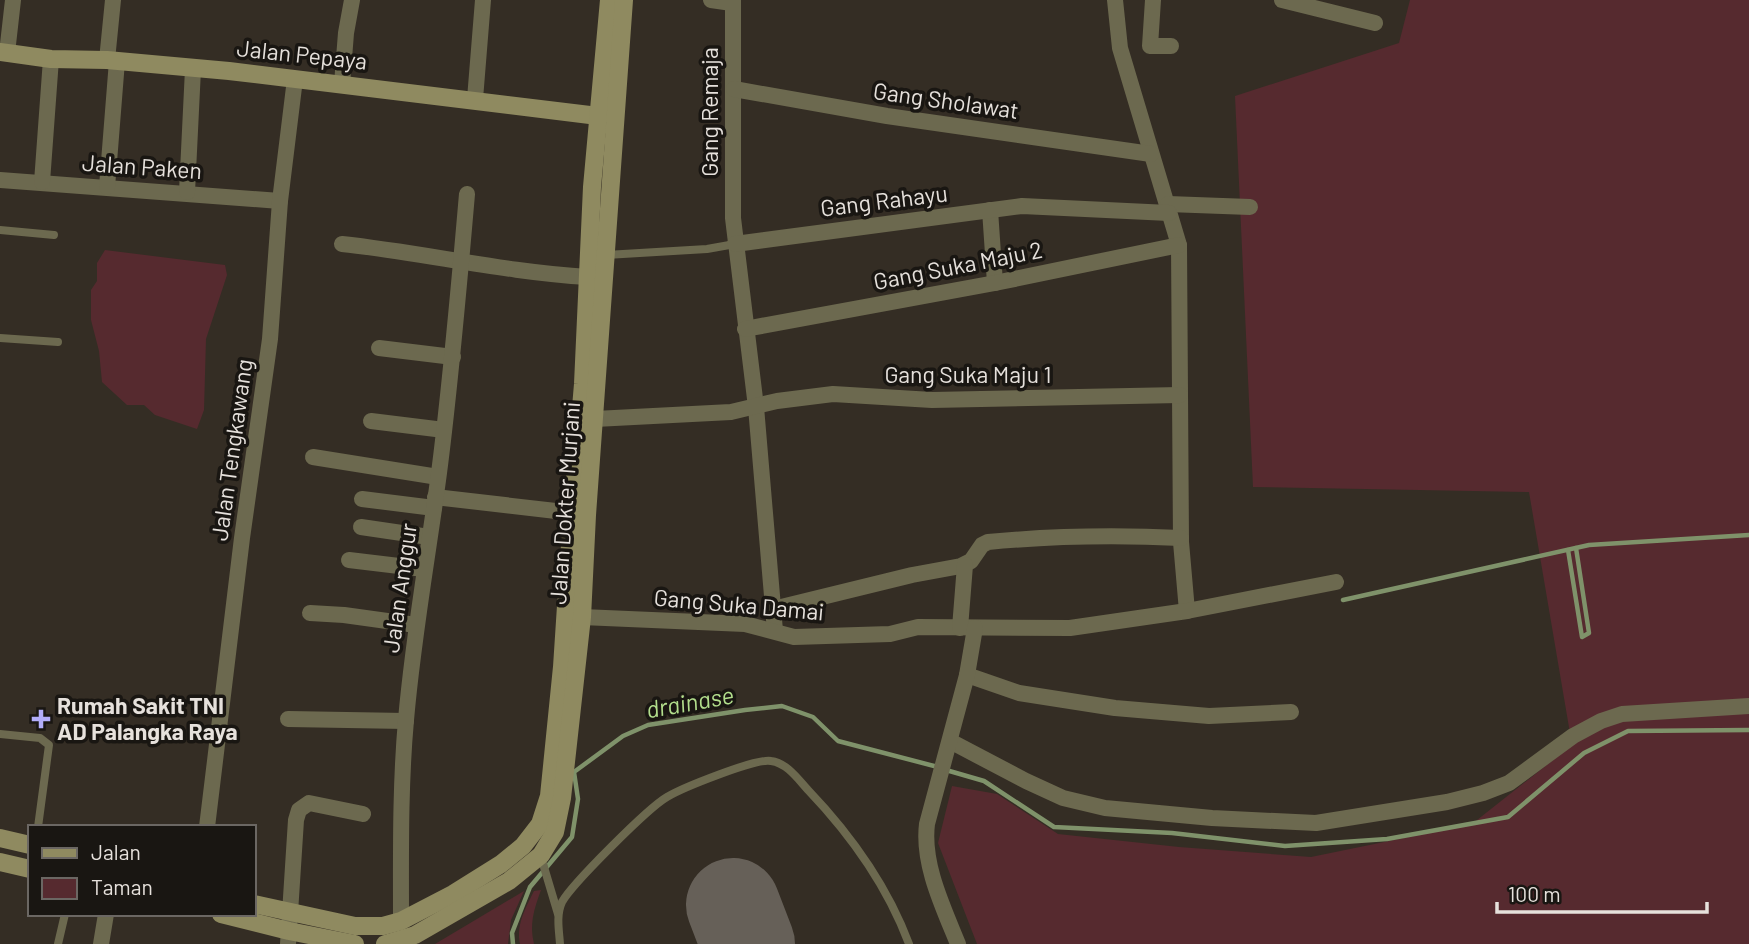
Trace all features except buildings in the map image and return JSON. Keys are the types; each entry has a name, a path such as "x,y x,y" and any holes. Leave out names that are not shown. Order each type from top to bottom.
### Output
{"main road":[{"name":"Jalan Dokter Murjani","path":"384,944 415,935 509,881 541,855 555,832 555,797 565,706 570,567 595,419 588,277 598,116 609,0"},
{"name":"Jalan Dokter Murjani","path":"565,706 582,617 579,514 592,364 606,255 624,0"},
{"name":"Jalan Pepaya","path":"3,52 51,59 112,60 342,84 598,116"},
{"name":"Jalan Dokter Murjani","path":"256,904 372,927 401,921 453,894 523,846 540,824 555,797"},
{"path":"0,838 28,845"},
{"path":"0,862 28,869"},
{"path":"227,916 288,938 355,944"}],"street":[{"path":"3,52 13,0"},
{"path":"107,187 113,0"},
{"path":"342,84 352,0"},
{"path":"475,99 483,0"},
{"name":"Gang Remaja","path":"711,0 733,1 733,218 756,407 775,631"},
{"path":"1115,0 1120,48 1179,245 1181,538 1187,611 1335,582"},
{"path":"1153,0 1150,46 1171,46"},
{"path":"1282,0 1375,23"},
{"path":"42,182 51,59"},
{"path":"187,192 193,69"},
{"name":"Jalan Tengkawang","path":"207,825 242,538 270,339 280,201 295,79"},
{"name":"Gang Sholawat","path":"734,89 887,116 1151,154"},
{"name":"Jalan Paken","path":"0,180 280,201"},
{"name":"Jalan Anggur","path":"401,921 401,800 406,721 416,625 453,357 467,194"},
{"name":"Gang Rahayu","path":"735,244 1022,206 1250,207"},
{"path":"990,210 995,283"},
{"path":"342,244 519,271 588,277"},
{"name":"Gang Suka Maju 2","path":"745,329 995,283 1179,245"},
{"path":"379,348 453,357"},
{"name":"Gang Suka Maju 1","path":"595,419 731,412 796,398 833,394 932,400 1180,395"},
{"path":"371,421 444,430"},
{"path":"313,457 438,477"},
{"path":"362,499 554,509 579,514"},
{"path":"361,527 429,537"},
{"path":"773,609 965,565 982,545 988,542 1108,536 1181,538"},
{"path":"349,560 424,569"},
{"path":"958,944 928,859 925,841 967,675 967,628 963,604 965,565"},
{"name":"Gang Suka Damai","path":"582,617 722,622 745,624 793,637 819,637 890,634 918,627 1070,628 1187,611"},
{"path":"310,613 416,625"},
{"path":"967,675 1019,693 1115,708 1209,716 1291,712"},
{"path":"950,741 1051,792 1105,808 1225,819 1316,823 1447,802 1483,793 1509,783 1573,736 1601,721 1622,714 1749,706"},
{"path":"288,719 406,721"},
{"path":"288,938 296,820 299,810 309,803 363,814"},
{"path":"101,944 106,916"}],"lane":[{"path":"0,230 54,235"},
{"name":"Gang Rahayu","path":"606,255 707,249 735,244"},
{"path":"0,338 58,342"},
{"path":"0,734 40,738 49,745 38,825"},
{"path":"558,914 570,891 648,811 667,797 718,776 770,760 788,768 860,850 882,886 909,944"},
{"path":"541,855 558,914 560,944"},
{"path":"58,944 65,916"}],"green space":[{"path":"1410,0 1749,0 1749,944 977,944 938,843 952,786 997,794 1058,834 1311,857 1472,824 1572,745 1529,492 1253,487 1235,96 1399,43"},
{"path":"105,250 225,265 227,275 206,339 204,410 197,429 155,415 144,405 127,405 102,382 99,351 91,320 91,290 97,281 97,263"},
{"path":"541,890 533,917 534,944 520,944 519,930 525,911 534,891"},
{"path":"524,891 511,920 508,944 435,944"}],"waterway":[{"path":"1343,600 1589,545 1749,535"},
{"path":"1568,550 1582,637 1589,633 1576,548"},
{"name":"drainase","path":"513,944 512,933 530,887 572,837 578,799 574,772 623,736 648,725 782,706 813,717 838,741 938,767"},
{"path":"946,770 984,781 1054,827 1172,833 1285,846 1387,839 1508,817 1584,753 1628,731 1749,730"}],"runway":[{"path":"733,905 748,944"}],"place":[{"name":"Rumah Sakit TNI AD Palangka Raya","path":"41,719"}]}
